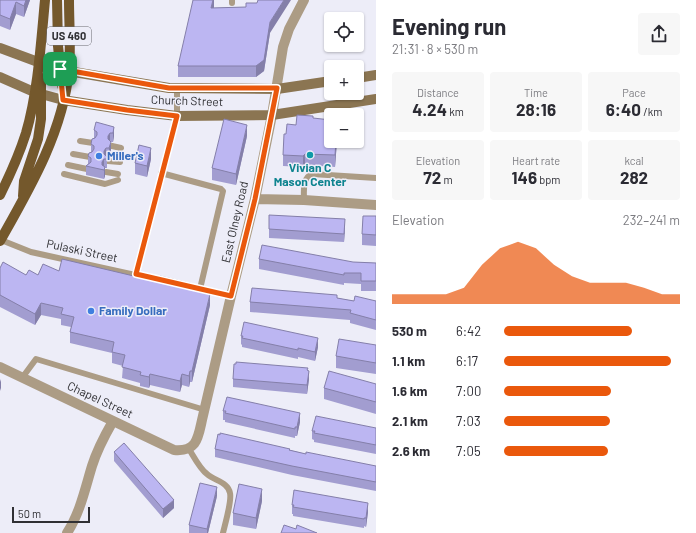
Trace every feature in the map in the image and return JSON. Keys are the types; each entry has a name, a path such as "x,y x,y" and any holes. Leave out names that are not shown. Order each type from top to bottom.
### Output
{"main road":[{"name":"US 460","path":"0,195 20,151 37,93 38,62 45,0"},
{"path":"57,0 64,70"},
{"name":"US 460","path":"0,240 23,201 52,138 59,118 63,100 64,70 70,55 69,0"},
{"name":"Church Street","path":"0,48 64,70 169,88 277,88 324,82"},
{"path":"364,77 376,75"},
{"name":"Church Street","path":"0,77 37,93 63,100 177,116 272,115 376,99"},
{"path":"23,201 24,181 38,139 41,119 37,93"}],"street":[{"name":"East Olney Road","path":"189,449 197,440 205,410 255,199 277,88 283,47 287,35 304,0"},
{"path":"255,199 304,200 376,205"},
{"name":"Chapel Street","path":"0,366 22,378 174,450 183,451 189,449"},
{"path":"72,531 92,464 113,421"}],"lane":[{"path":"136,274 177,116 177,88"},
{"path":"80,141 93,143"},
{"path":"112,146 121,148"},
{"path":"74,154 90,157"},
{"path":"108,161 120,162"},
{"path":"68,165 87,169"},
{"path":"64,174 105,184 118,177 106,172"},
{"path":"162,173 221,189 223,191 200,289"},
{"path":"304,200 305,180 312,174 376,178"},
{"name":"Pulaski Street","path":"0,240 31,252 231,296"},
{"path":"22,378 36,359 205,410"},
{"path":"189,449 205,473 222,482 230,493 223,533"}],"building":[{"path":"0,0 26,0 24,6 16,2 10,19 0,15"},
{"path":"193,0 213,0 211,8 246,7 246,3 257,3 258,0 284,0 270,22 264,60 256,66 178,66"},
{"path":"297,115 313,116 313,118 324,119 324,148 336,148 335,155 283,155 284,134 286,134 287,124 296,125"},
{"path":"224,119 247,125 236,174 212,168"},
{"path":"96,122 114,127 113,133 110,133 108,136 108,139 111,142 109,148 106,148 104,151 107,159 104,159 102,162 102,165 105,167 104,170 86,166 91,162 91,158 88,156 89,153 94,149 94,146 91,144 92,139 97,135 97,132 94,130"},
{"path":"139,145 151,148 147,166 135,163"},
{"path":"269,215 345,219 344,234 269,229"},
{"path":"363,216 376,216 376,235 362,234"},
{"path":"262,245 353,262 376,263 376,281 361,281 361,273 344,273 344,275 259,259"},
{"path":"62,259 159,282 160,276 193,284 192,290 210,294 192,371 190,371 189,376 182,374 180,381 150,374 149,377 140,375 141,372 122,367 125,355 112,352 114,342 70,332 74,317 61,314 63,308 41,303 35,314 0,295 0,268 3,262 26,275 29,270 38,275 43,264 59,271"},
{"path":"252,288 337,295 337,298 354,301 355,296 376,301 376,320 350,313 351,310 250,302"},
{"path":"244,322 318,338 315,352 298,348 298,350 242,338 243,336 241,336"},
{"path":"339,339 376,345 376,363 336,356"},
{"path":"236,362 308,368 307,385 233,379 234,364 236,364"},
{"path":"329,371 376,384 376,402 324,388"},
{"path":"227,397 300,413 297,427 295,427 295,429 225,413 226,411 223,411"},
{"path":"316,416 376,428 376,445 314,433 315,431 312,431"},
{"path":"220,433 306,454 306,452 376,466 376,482 215,449 218,434 220,435"},
{"path":"124,443 174,500 163,509 114,452"},
{"path":"200,483 217,487 207,529 189,525"},
{"path":"239,484 262,489 256,518 233,513"},
{"path":"294,490 368,503 366,518 364,519 293,507"},
{"path":"284,525 296,529 297,525 317,533 281,533"}],"place":[{"name":"Vivian C Mason Center","path":"310,155"},
{"name":"Miller's","path":"99,156"},
{"name":"Family Dollar","path":"91,311"}],"route":[{"path":"60,69 169,88 277,88 255,199 231,296 136,274 157,188 177,116 63,100 60,69"}]}
